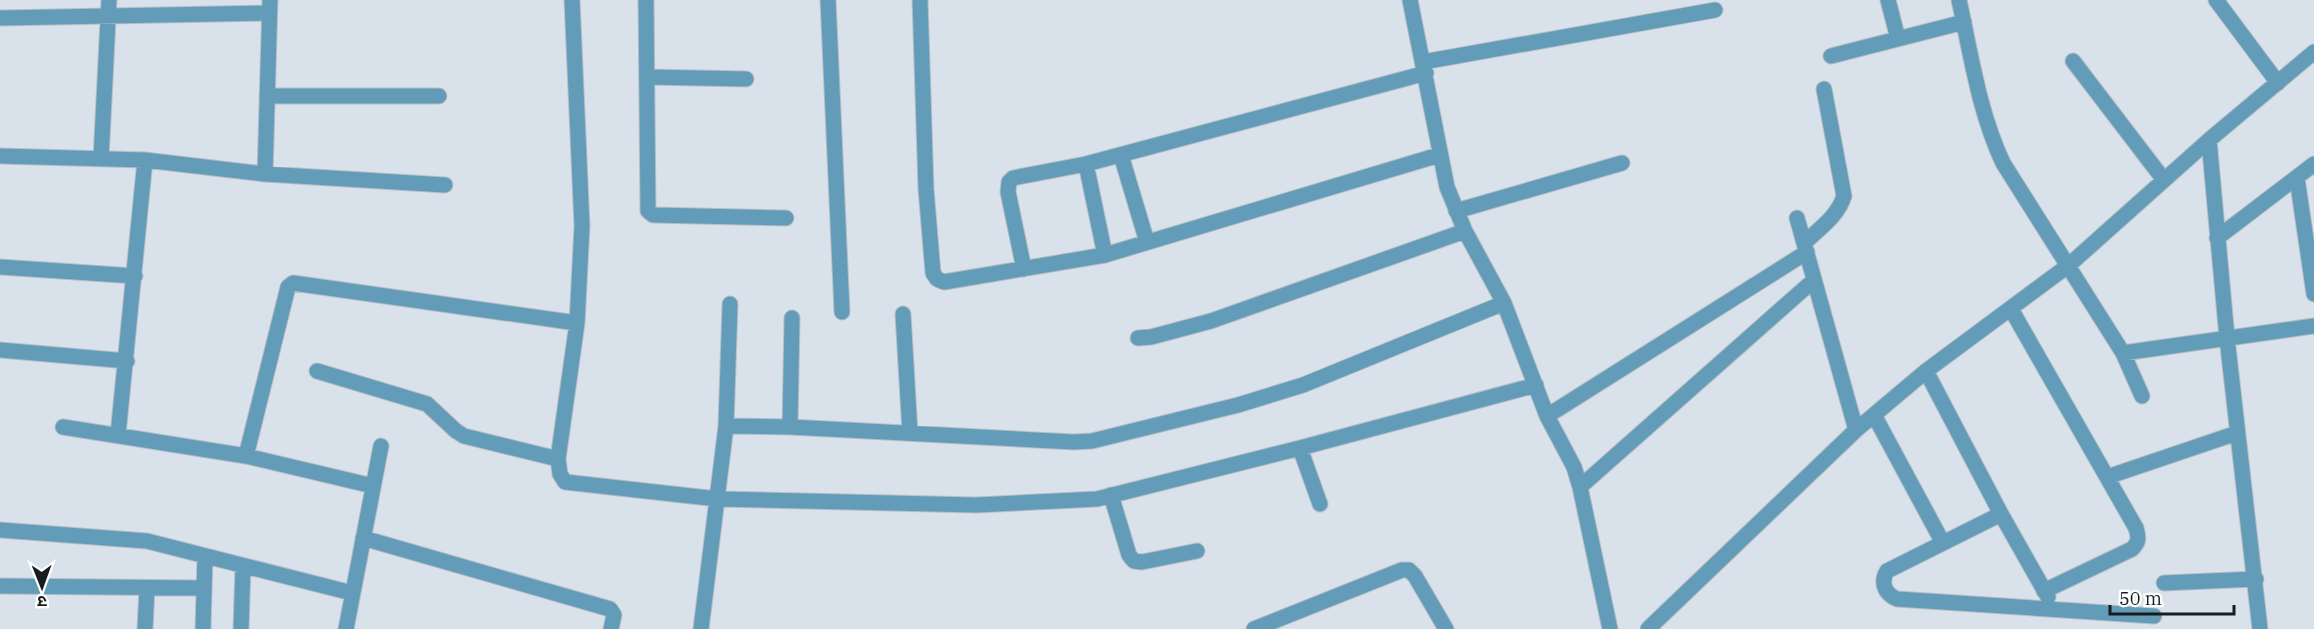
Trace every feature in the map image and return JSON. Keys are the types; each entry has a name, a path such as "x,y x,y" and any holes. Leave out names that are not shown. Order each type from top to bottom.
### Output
{"street":[{"path":"101,159 110,16 109,0"},
{"path":"572,0 582,225 578,323 558,459 562,480 571,484 718,499 976,505 1068,501 1111,495 1300,448 1536,385"},
{"path":"646,0 648,209 650,214 786,218"},
{"path":"828,0 842,312"},
{"path":"920,0 926,189 933,273 937,279 944,282 1106,255 1439,155"},
{"path":"1410,0 1439,155 1456,211 1504,303 1547,416 1574,467 1610,629"},
{"path":"1888,0 1898,39"},
{"path":"1959,0 1981,100 1994,144 2003,163 2123,353 2142,396"},
{"path":"2216,0 2278,83"},
{"path":"0,18 110,16 269,7 265,174"},
{"path":"1024,269 1008,192 1009,182 1013,178 1121,155 1424,67 1715,10"},
{"path":"1831,56 1964,22"},
{"path":"1648,629 1856,430 1926,371 2068,265 2314,52"},
{"path":"2073,61 2164,180"},
{"path":"647,77 746,79"},
{"path":"1547,416 1805,247 1836,213 1844,196 1824,89"},
{"path":"267,96 439,96"},
{"path":"2210,140 2227,338 2260,629"},
{"path":"1121,155 1147,242"},
{"path":"0,156 145,160 265,174 445,185"},
{"path":"118,435 145,160"},
{"path":"1456,211 1622,163"},
{"path":"1086,164 1106,255"},
{"path":"2217,238 2314,164"},
{"path":"2296,178 2314,294"},
{"path":"1797,218 1856,430"},
{"path":"1138,338 1151,338 1211,321 1465,231"},
{"path":"0,267 135,276"},
{"path":"1580,487 1814,280"},
{"path":"246,456 288,287 293,283 578,323"},
{"path":"726,426 1092,441 1238,405 1303,385 1504,303"},
{"path":"701,629 726,426 730,304"},
{"path":"2011,309 2139,537 2132,549 2044,591"},
{"path":"903,314 910,433"},
{"path":"790,427 792,318"},
{"path":"2123,353 2314,326"},
{"path":"0,350 127,361"},
{"path":"317,371 427,404 464,436 558,459"},
{"path":"1926,371 2001,514 2055,610"},
{"path":"1874,415 1943,543"},
{"path":"63,427 246,456 373,486"},
{"path":"2107,477 2237,433"},
{"path":"346,629 381,446"},
{"path":"1300,448 1320,504"},
{"path":"1111,495 1131,560 1142,562 1197,551"},
{"path":"2001,514 1887,571 1883,585 1890,596 1897,599 2154,616"},
{"path":"0,530 147,542 352,593"},
{"path":"363,538 610,609 614,615 611,629"},
{"path":"203,629 205,556"},
{"path":"241,629 243,566"},
{"path":"1254,629 1402,570 1409,570 1415,576 1446,629"},
{"path":"2164,583 2256,579"},
{"path":"0,586 203,588"},
{"path":"145,629 147,588"}]}
